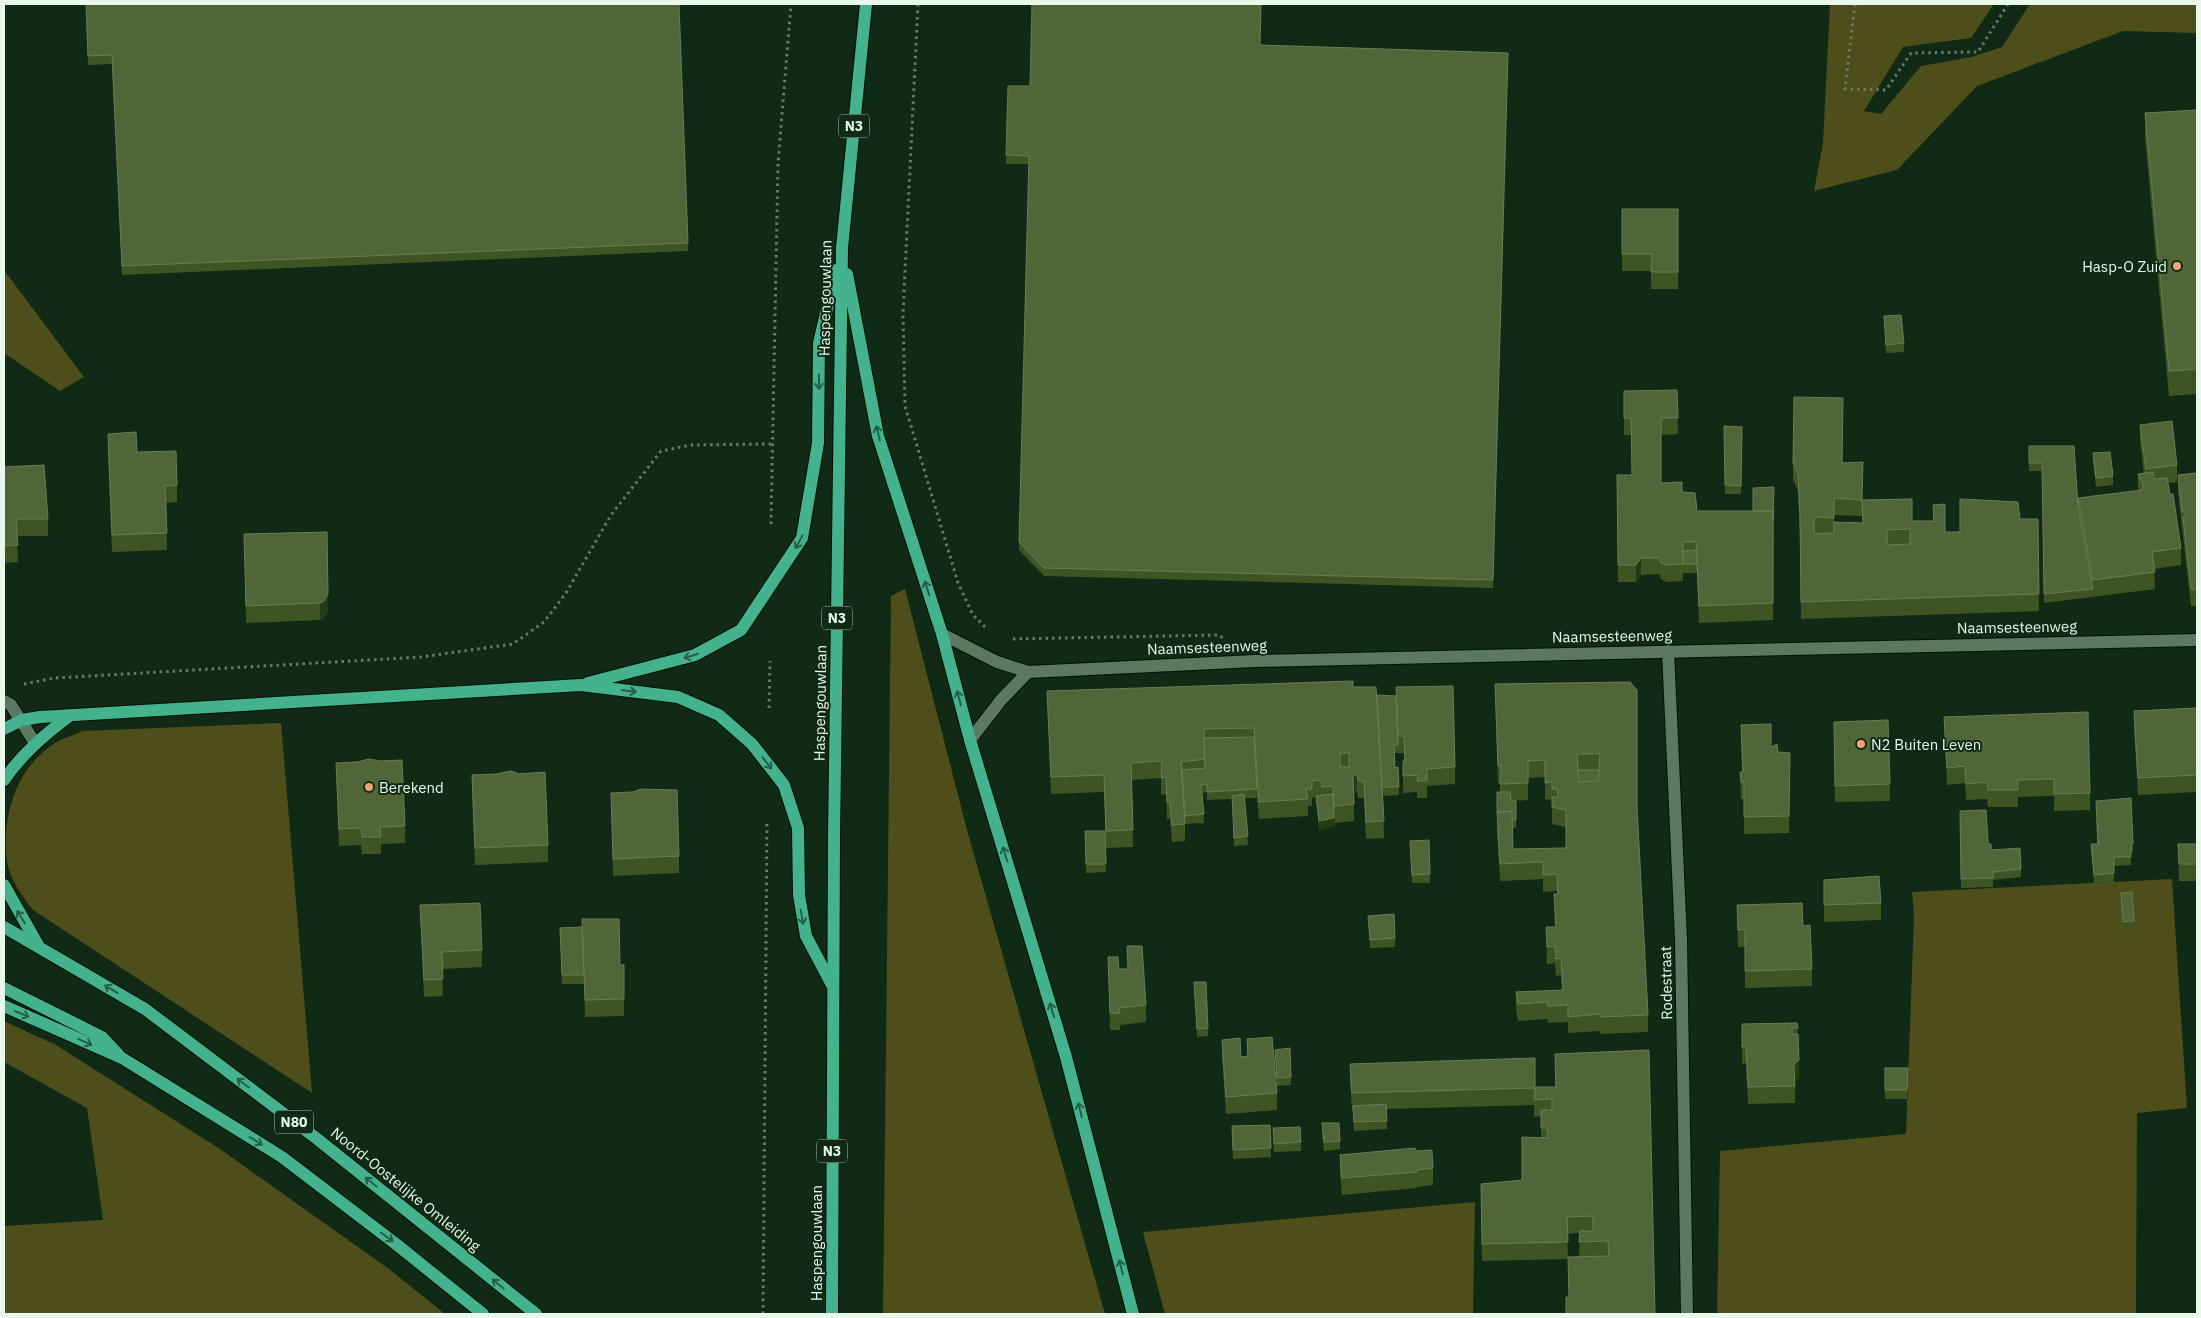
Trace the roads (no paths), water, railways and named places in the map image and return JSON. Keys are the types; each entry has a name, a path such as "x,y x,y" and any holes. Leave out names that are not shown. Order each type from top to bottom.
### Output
{"main road":[{"name":"Haspengouwlaan","path":"832,1314 833,987 842,248 866,4"},
{"path":"842,248 878,436 942,634 970,740 1066,1057 1133,1314"},
{"path":"581,685 695,655 741,630 802,538 818,444 819,343 842,248"},
{"path":"4,729 22,720 105,712 581,685 678,697 719,715 752,744 784,785 798,828 799,895 806,936 833,987"},
{"path":"4,780 21,757 35,743 68,717"},
{"path":"4,885 39,947"},
{"name":"Noord-Oostelijke Omleiding","path":"4,927 145,1009 316,1138 536,1314"},
{"path":"4,988 102,1037 122,1058"},
{"name":"N80","path":"4,1006 122,1058 282,1157 396,1244 483,1314"}],"street":[{"name":"Naamsesteenweg","path":"942,634 997,662 1028,672 1255,661 2197,640"},
{"name":"Rodestraat","path":"1668,651 1681,939 1688,1314"},
{"path":"970,740 1001,700 1028,672"},
{"path":"4,701 11,705 35,743"}],"place":[{"name":"Hasp-O Zuid","path":"2177,266"},
{"name":"N2 Buiten Leven","path":"1861,744"},
{"name":"Berekend","path":"369,787"}]}
